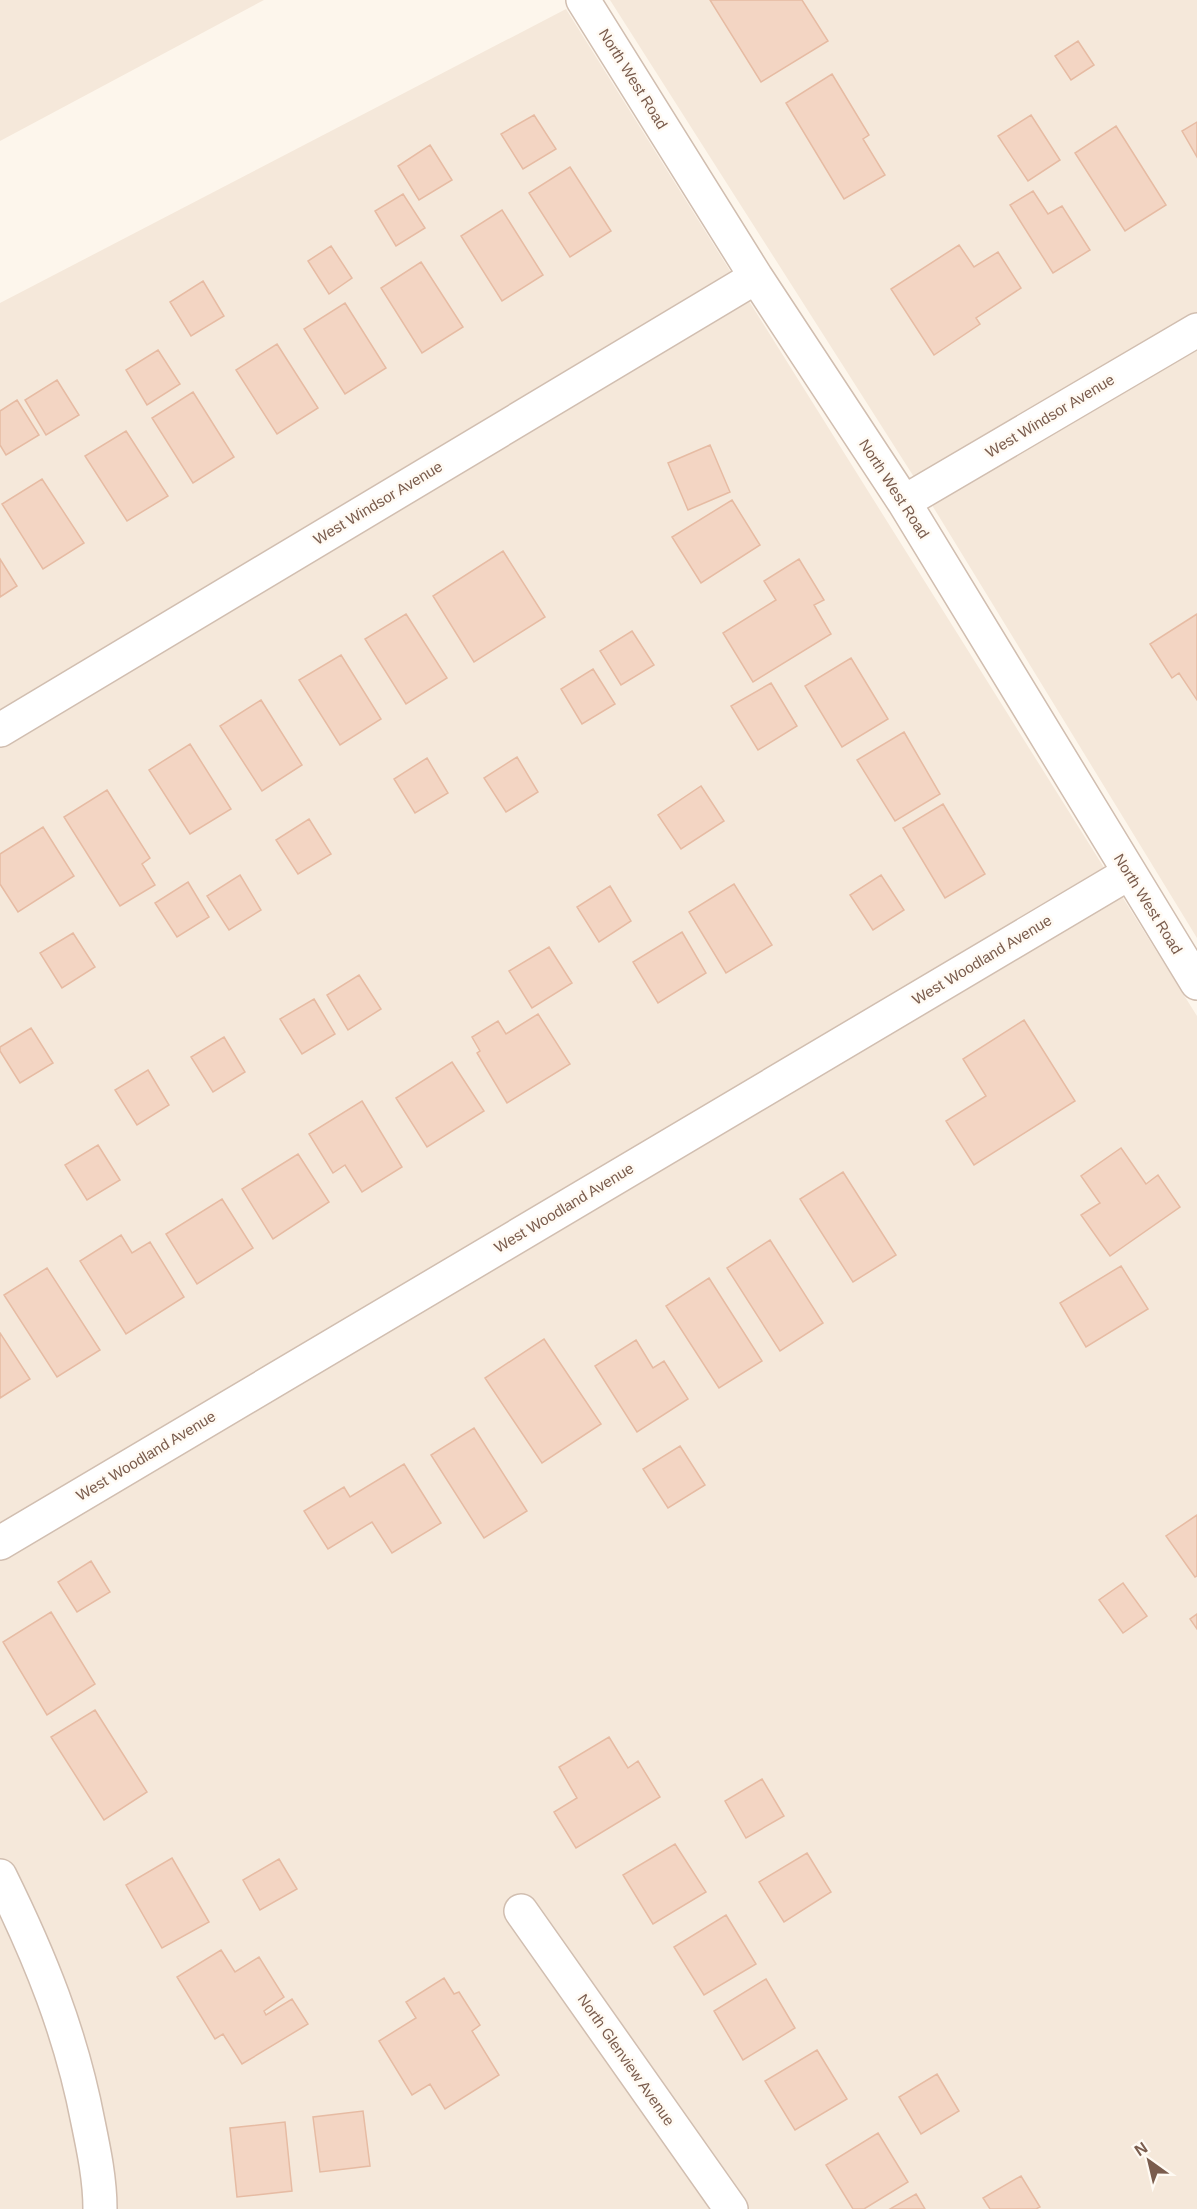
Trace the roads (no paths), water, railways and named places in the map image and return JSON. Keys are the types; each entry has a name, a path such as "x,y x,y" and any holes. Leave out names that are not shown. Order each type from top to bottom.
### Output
{"street":[{"name":"North West Road","path":"584,0 756,277 904,502 1197,983"},
{"name":"West Windsor Avenue","path":"0,730 756,277"},
{"name":"West Windsor Avenue","path":"904,502 1197,330"},
{"name":"West Woodland Avenue","path":"0,1544 1129,873"},
{"path":"0,1876 29,1934 57,2003 78,2072 94,2153 100,2209"},
{"name":"North Glenview Avenue","path":"521,1911 731,2209"}]}
